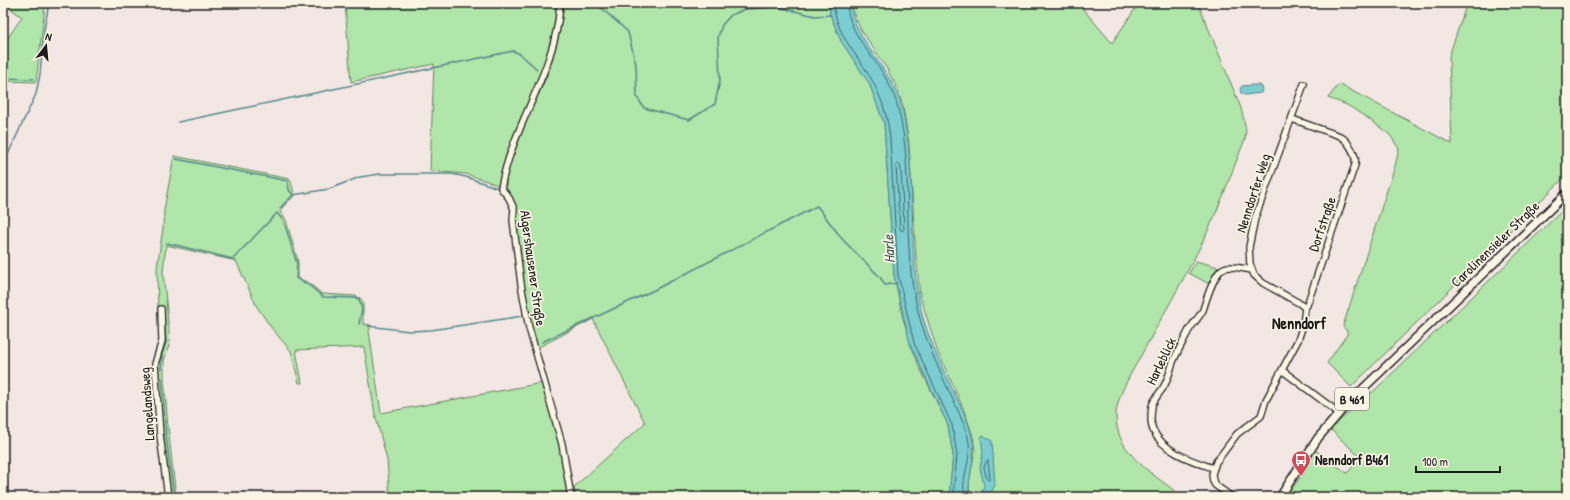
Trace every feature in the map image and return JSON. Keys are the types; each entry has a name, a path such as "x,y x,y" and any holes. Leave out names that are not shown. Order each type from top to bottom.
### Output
{"main road":[{"name":"Carolinensieler Straße","path":"1339,413 1567,193"},
{"name":"B 461","path":"1280,497 1310,448 1339,413"}],"street":[{"name":"Algershausener Straße","path":"560,3 555,41 548,64 528,108 505,169 501,188 509,198 514,209 513,220 521,284 529,328 562,444 571,497"},
{"name":"Nenndorfer Weg","path":"1252,270 1249,257 1249,247 1252,229 1283,139 1292,119 1304,84"},
{"name":"Dorfstraße","path":"1213,468 1219,456 1236,434 1261,416 1266,400 1283,371 1301,332 1305,308 1356,160 1345,139 1292,119"},
{"name":"Harleblick","path":"1213,468 1173,450 1158,438 1152,429 1152,405 1171,372 1172,364 1190,328 1203,310 1204,304 1220,270 1228,266 1252,270"},
{"path":"1252,270 1254,275 1263,283 1299,303 1305,308"},
{"name":"Langelandsweg","path":"161,309 162,341 155,364 160,435 168,497"},
{"path":"1283,371 1339,413"},
{"path":"1213,468 1213,481 1215,485 1232,497"}],"green space":[{"path":"3,3 46,3 36,82 3,81 3,45 22,17"},
{"path":"345,3 558,3 552,42 546,63 503,166 498,185 466,174 430,171 434,64 351,82"},
{"path":"564,3 829,3 830,14 841,41 869,83 884,123 894,275 903,319 919,366 948,425 953,455 949,497 576,497 574,487 645,423 593,319 535,349 522,284 511,197 506,186 507,172 527,119 550,69"},
{"path":"852,3 1078,3 1112,43 1139,3 1198,3 1241,108 1246,129 1245,139 1205,237 1122,391 1116,416 1122,441 1128,451 1146,469 1176,492 1176,497 970,497 969,483 975,450 973,436 964,410 937,350 920,296 909,144 903,106 897,88 887,69 861,30 853,12"},
{"path":"1467,3 1567,3 1567,175 1351,387 1327,363 1348,333 1343,326 1395,166 1399,149 1390,135 1369,119 1347,105 1328,98 1339,84 1452,144 1449,56"},
{"path":"174,156 290,179 295,196 287,202 280,211 286,220 298,261 298,278 309,283 322,294 355,296 360,298 363,302 363,324 371,325 369,331 381,413 542,383 560,444 569,497 390,497 387,460 375,414 364,347 296,350 302,383 299,383 291,351 273,330 257,307 236,261 166,245 163,271 170,342 164,361 164,377 176,497 170,497 163,441 158,360 163,307 158,307 157,268 164,210"},
{"path":"1567,206 1567,497 1285,497 1304,473 1315,450 1347,473 1361,458 1330,429 1376,389"},
{"path":"1196,261 1218,267 1209,284 1189,273"}],"water":[{"path":"829,3 850,3 853,17 859,30 891,81 902,108 909,154 915,272 920,307 931,341 968,423 972,437 973,460 969,482 969,497 949,497 953,455 948,425 910,344 894,275 884,123 869,83 841,41 830,14"},
{"path":"1260,85 1262,89 1261,93 1245,95 1241,93 1240,89 1242,86"},
{"path":"983,435 992,441 995,485 989,497 977,497 981,493 984,486 980,468 983,452 981,438"}],"waterway":[{"path":"3,165 36,94 49,3"},
{"path":"596,3 628,32 636,65 637,97 644,108 689,120 715,104 720,80 718,37 722,25 731,15 746,9 778,7 815,16 831,15"},
{"path":"178,122 513,51 520,54 537,69"},
{"path":"3,78 34,79"},
{"path":"176,159 288,181 289,190 293,195"},
{"path":"280,208 293,195 329,189 360,177 380,174 452,174 466,177 498,188"},
{"path":"542,342 654,290 817,206 843,240 880,277 885,285 897,283"},
{"path":"167,243 233,259 277,213 283,220 297,264 296,278 310,286 323,297 359,299 362,309 359,324"},
{"path":"161,369 162,354 166,342 164,311"},
{"path":"368,326 409,331 431,330 523,316"},
{"path":"162,378 166,436 174,497"}],"place":[{"name":"Nenndorf B461","path":"1301,477"}],"district":[{"name":"Nenndorf","path":"1299,323"}],"water label":[{"name":"Harle","path":"889,249"}]}
